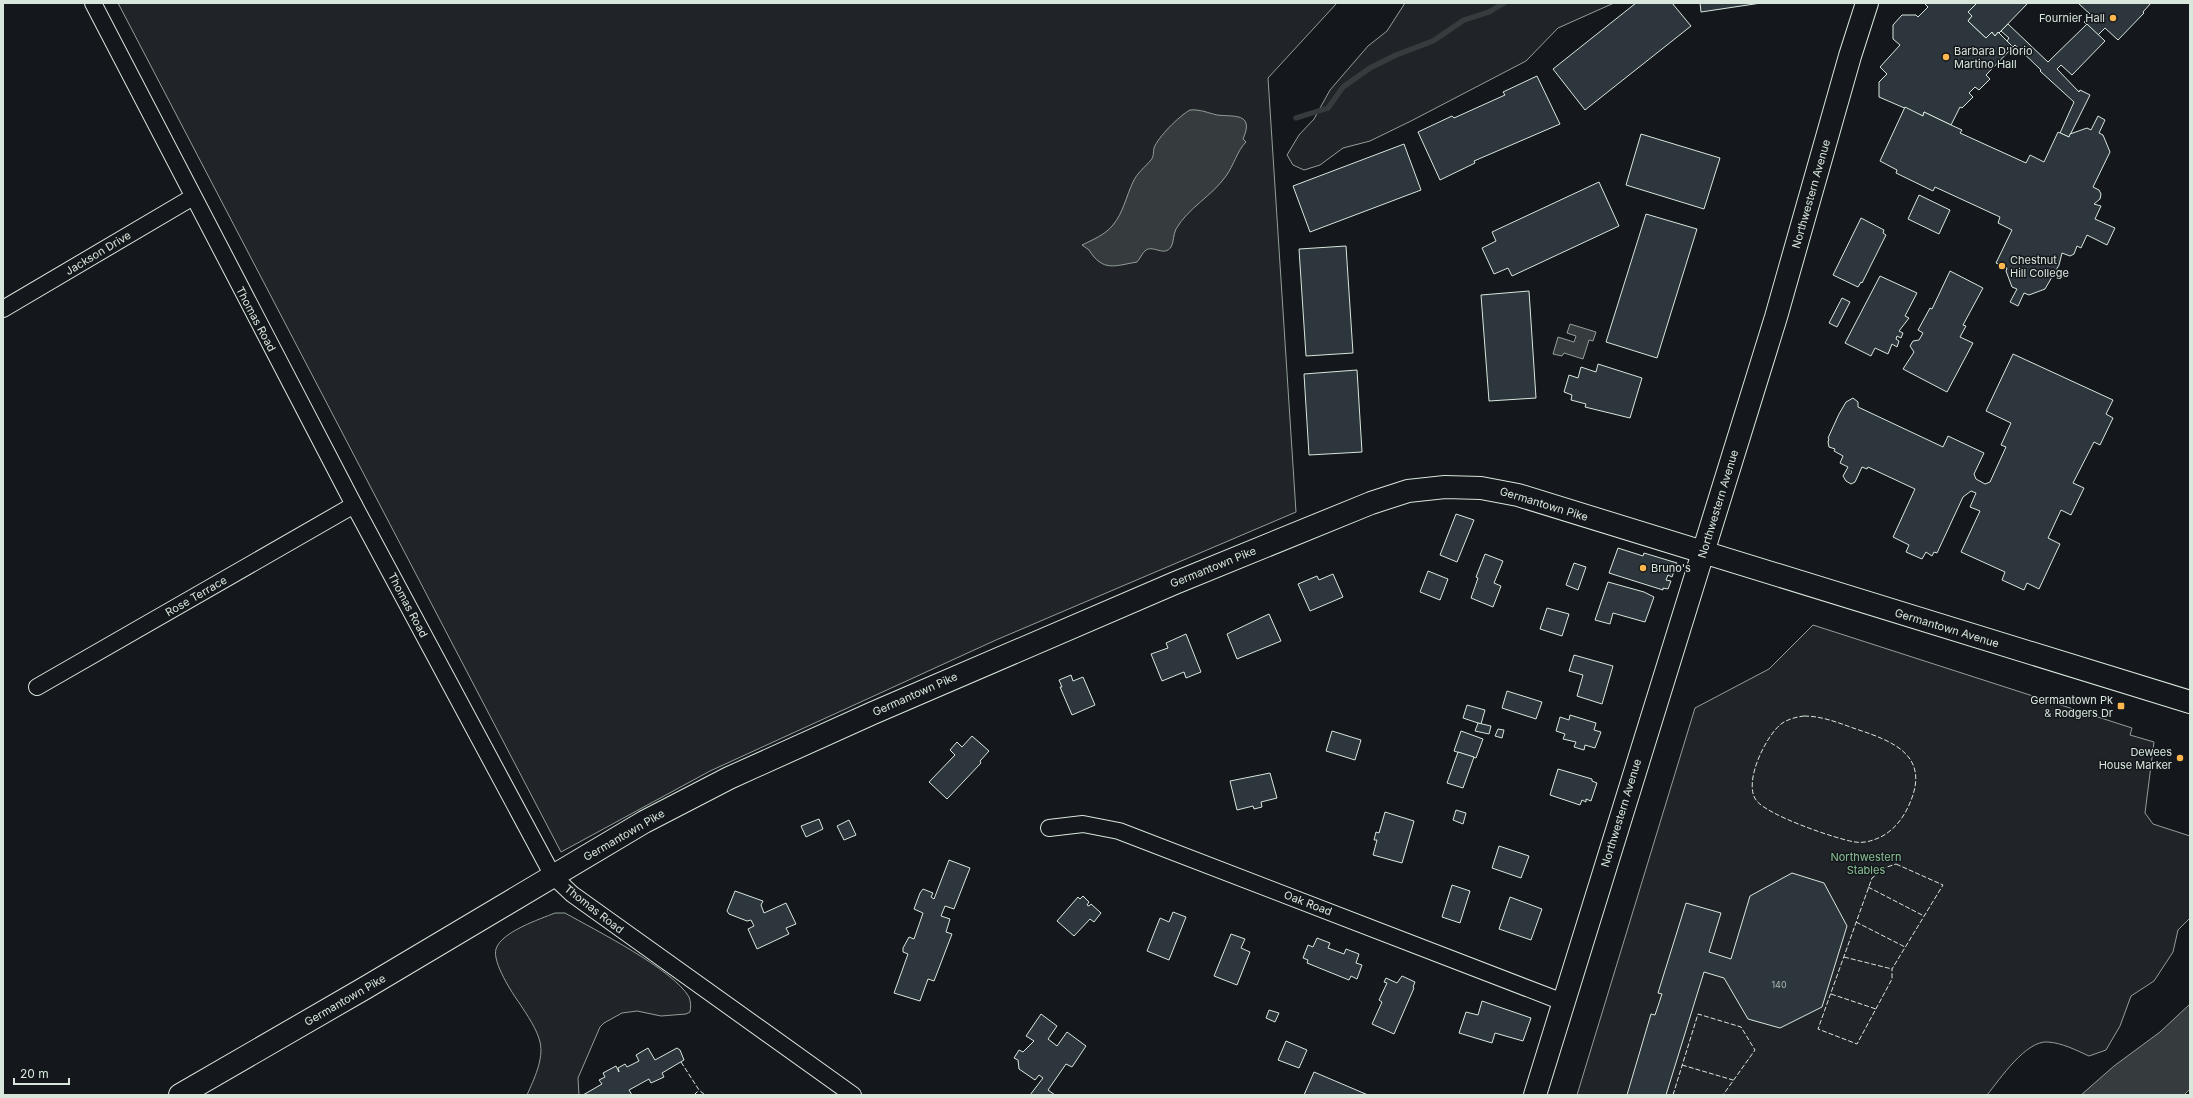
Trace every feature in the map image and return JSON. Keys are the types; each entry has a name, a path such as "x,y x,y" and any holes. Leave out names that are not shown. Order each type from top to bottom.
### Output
{"main road":[{"name":"Northwestern Avenue","path":"1535,1095 1777,314 1850,56 1867,3"},
{"name":"Germantown Pike","path":"180,1095 358,992 553,876 687,799 729,778 852,722 1182,580 1364,506 1408,492 1462,486 1500,490 1704,552"},
{"name":"Germantown Avenue","path":"1704,552 2190,702"}],"street":[{"name":"Thomas Road","path":"94,3 193,197 354,505 553,876 579,899 853,1095"},
{"name":"Jackson Drive","path":"3,309 193,197"},
{"name":"Rose Terrace","path":"37,687 354,505"},
{"name":"Oak Road","path":"1048,828 1083,824 1119,830 1563,1002"}],"green space":[{"path":"118,3 1337,3 1268,78 1296,512 996,640 710,771 561,852"},
{"path":"1405,3 1614,3 1558,28 1526,61 1411,121 1370,141 1343,148 1320,165 1304,170 1293,165 1287,155 1299,135 1314,119 1330,90 1368,46 1387,31"},
{"name":"Northwestern Stables","path":"1813,625 2132,728 2130,735 2154,742 2145,813 2153,824 2190,836 2190,918 2178,930 2173,952 2154,981 2131,996 2120,1026 2106,1050 2089,1056 2058,1044 2048,1042 2040,1043 2031,1047 2022,1054 1987,1095 1577,1095 1695,708 1769,669"},
{"path":"555,913 565,913 632,951 667,974 689,997 690,1012 686,1014 661,1016 637,1011 622,1013 604,1023 600,1027 578,1078 579,1095 527,1095 535,1076 541,1055 540,1042 532,1022 512,993 500,969 497,962 496,949 505,937 513,932"}],"shaded area":[{"path":"1190,110 1217,115 1235,116 1244,120 1246,130 1243,139 1246,142 1240,150 1229,172 1214,190 1193,208 1181,222 1176,229 1172,245 1168,250 1162,251 1149,249 1145,251 1137,262 1115,266 1104,265 1082,245 1110,229 1122,210 1135,179 1152,159 1156,143 1169,127"},
{"path":"1570,324 1596,332 1593,341 1589,340 1583,359 1564,353 1562,356 1553,354 1558,337 1574,342 1576,336 1567,333"},
{"path":"2190,1004 2190,1089 2184,1095 2081,1095 2114,1066 2160,1032"}],"building":[{"path":"1636,3 1672,3 1691,26 1585,110 1553,69"},
{"path":"1700,3 1761,3 1701,12"},
{"name":"Barbara D'Iorio Martino Hall","path":"1924,3 1977,3 1968,12 1972,16 1968,21 1986,38 1992,32 1995,36 1998,32 2013,47 1986,75 1990,79 1979,90 1975,87 1969,93 1973,97 1962,108 1960,107 1951,125 1924,112 1923,116 1879,97 1879,82 1887,74 1880,67 1900,45 1893,39 1893,25 1902,15 1916,15 1918,17 1928,7"},
{"name":"Fournier Hall","path":"1977,3 2028,3 1999,33 1998,32 1995,36 1992,32 1986,38 1968,21 1972,16 1968,12"},
{"name":"Fournier Hall","path":"2078,3 2151,3 2143,12 2144,13 2118,40 2105,28 2098,35 2084,22 2091,15"},
{"path":"2008,24 2048,62 2087,24 2105,41 2072,75 2061,65 2057,69 2079,92 2080,90 2090,95 2069,137 2060,133 2074,102 2040,71 2041,70 2015,45 2013,47 2007,41 2009,38 2001,31"},
{"path":"1537,76 1560,124 1474,161 1475,163 1440,180 1418,132 1452,116 1454,118 1505,95 1503,92"},
{"path":"1905,107 1923,116 1924,112 1962,130 1960,133 2026,163 2030,155 2044,162 2058,132 2069,137 2070,134 2087,128 2091,130 2098,116 2105,120 2099,133 2103,135 2110,152 2093,187 2099,190 2101,194 2100,199 2094,204 2101,206 2095,219 2115,228 2107,245 2087,235 2081,248 2077,246 2074,254 2070,256 2062,253 2059,265 2045,289 2029,295 2024,293 2018,306 2010,302 2017,289 2012,287 2006,271 2007,268 1996,263 2012,230 1998,223 2000,217 1935,187 1933,191 1896,173 1897,170 1880,161"},
{"path":"1641,134 1720,158 1704,209 1626,185"},
{"path":"1404,144 1421,190 1310,232 1293,186"},
{"path":"1599,182 1619,226 1512,276 1508,268 1494,274 1482,248 1496,241 1492,232"},
{"path":"1919,195 1950,210 1939,234 1908,219"},
{"path":"1646,214 1697,229 1657,358 1606,342"},
{"path":"1861,218 1884,230 1883,233 1886,235 1862,283 1861,282 1858,287 1833,275"},
{"path":"1346,246 1353,353 1306,356 1299,249"},
{"path":"1950,271 1983,288 1963,325 1966,326 1960,337 1973,343 1947,392 1903,369 1914,352 1910,346 1913,341 1919,340 1923,333 1918,330 1930,308 1932,309"},
{"path":"1880,276 1917,293 1905,316 1909,318 1899,331 1903,333 1901,338 1897,336 1896,339 1899,341 1897,347 1892,344 1888,354 1875,348 1871,356 1845,343"},
{"path":"1529,291 1536,398 1489,401 1481,295"},
{"path":"1842,298 1850,302 1837,327 1829,323"},
{"path":"2013,354 2113,400 2106,414 2113,418 2100,445 2094,442 2073,483 2084,488 2071,515 2061,510 2048,538 2060,544 2039,589 2027,583 2024,590 2002,580 2005,572 1961,552 1980,511 1970,507 1976,493 1971,491 1963,497 1937,553 1934,552 1932,556 1926,552 1922,559 1906,552 1909,545 1893,537 1915,489 1868,467 1867,469 1862,467 1855,482 1851,484 1846,481 1843,476 1848,467 1840,463 1843,456 1834,451 1835,449 1829,447 1828,442 1828,438 1839,414 1846,402 1853,398 1858,402 1858,407 1943,447 1948,436 1984,453 1974,474 1976,479 1985,484 1990,482 2006,447 2001,445 2011,423 1986,411"},
{"path":"1598,364 1642,378 1630,418 1585,407 1586,404 1571,400 1572,395 1564,392 1569,375 1578,378 1581,367 1596,372"},
{"path":"1357,370 1362,452 1309,455 1304,374"},
{"path":"1456,514 1474,520 1457,562 1440,555"},
{"name":"Bruno's","path":"1618,548 1643,556 1644,553 1677,563 1672,577 1668,575 1666,580 1671,581 1668,589 1663,588 1663,590 1609,573"},
{"path":"1485,554 1503,561 1494,583 1501,586 1493,607 1471,598 1478,578 1476,577"},
{"path":"1574,563 1586,567 1578,590 1566,585"},
{"path":"1428,571 1448,579 1440,600 1420,592"},
{"path":"1333,574 1343,597 1310,611 1298,584 1317,576 1319,580"},
{"path":"1608,582 1644,592 1654,597 1645,622 1613,613 1610,624 1595,620"},
{"path":"1547,608 1569,614 1562,636 1540,629"},
{"path":"1269,614 1281,641 1237,659 1227,634"},
{"path":"1186,634 1201,672 1186,678 1184,672 1162,681 1151,654 1168,648 1166,643"},
{"path":"1574,655 1613,666 1602,704 1577,696 1583,675 1569,671"},
{"path":"1071,675 1073,681 1083,677 1095,705 1072,715 1060,687 1062,687 1059,680"},
{"path":"1507,691 1542,702 1536,719 1502,708"},
{"path":"1467,705 1485,710 1481,724 1463,718"},
{"path":"1570,715 1596,723 1594,730 1601,732 1595,748 1585,745 1584,750 1574,747 1576,742 1563,739 1565,734 1556,731 1560,717 1569,720"},
{"path":"1478,723 1491,726 1489,734 1475,731"},
{"path":"1498,729 1504,730 1502,738 1495,736"},
{"path":"1332,731 1361,740 1355,760 1326,751"},
{"path":"1461,731 1483,739 1476,758 1454,751"},
{"path":"972,736 989,751 980,761 981,763 947,799 929,782 955,755 950,750 957,742 962,747"},
{"path":"1458,752 1474,757 1463,788 1447,783"},
{"path":"1558,769 1592,779 1592,781 1597,783 1591,801 1586,799 1586,802 1582,800 1580,805 1550,795"},
{"path":"1270,773 1277,798 1261,802 1262,807 1254,809 1253,806 1237,810 1230,781"},
{"path":"1456,810 1466,813 1463,824 1453,820"},
{"path":"1385,812 1414,821 1402,863 1373,855 1377,840 1374,840 1376,832 1379,833"},
{"path":"819,819 823,829 806,837 801,826"},
{"path":"849,820 856,835 844,840 837,826"},
{"path":"1499,846 1529,856 1521,878 1492,868"},
{"path":"949,860 970,868 954,909 945,906 941,916 950,919 946,932 952,934 934,981 928,979 920,1001 894,993 908,954 903,952 903,948 909,937 914,939 923,913 914,909 920,893 923,889 933,893 931,897 934,899"},
{"name":"Northwestern Stables","path":"1792,873 1824,883 1847,926 1822,1007 1780,1028 1748,1019 1724,978 1704,972 1666,1095 1627,1095 1651,1014 1655,1015 1662,994 1658,993 1686,903 1721,913 1709,952 1731,959 1750,896"},
{"path":"1452,885 1470,891 1460,923 1442,917"},
{"path":"735,891 763,901 761,905 764,913 786,903 796,924 786,928 789,934 757,949 748,929 754,926 751,920 747,921 729,914 727,911"},
{"path":"1083,896 1089,902 1087,905 1089,906 1091,904 1101,913 1094,922 1090,919 1074,936 1057,921 1078,897 1080,899"},
{"path":"1510,897 1542,909 1531,940 1499,929"},
{"path":"1173,912 1186,917 1169,960 1147,951 1160,918 1169,922"},
{"path":"1231,934 1245,939 1241,948 1250,952 1237,985 1214,976"},
{"path":"1317,938 1330,943 1328,948 1344,954 1346,949 1359,954 1356,963 1362,965 1357,979 1351,976 1349,980 1307,963 1308,960 1303,958 1308,945 1313,947"},
{"path":"1402,976 1415,982 1414,988 1394,1034 1372,1024 1382,1002 1379,1000 1387,983 1384,982 1386,978 1397,983"},
{"path":"1482,1001 1531,1018 1523,1041 1495,1033 1492,1043 1459,1033 1466,1012 1478,1015"},
{"path":"1269,1010 1279,1013 1275,1022 1266,1018"},
{"path":"1041,1014 1057,1026 1048,1039 1057,1046 1067,1032 1086,1046 1072,1067 1066,1064 1048,1090 1055,1095 1030,1095 1043,1078 1039,1075 1035,1080 1019,1069 1018,1060 1014,1058 1019,1050 1023,1052 1034,1041 1026,1036"},
{"path":"1286,1041 1307,1050 1299,1068 1278,1060"},
{"path":"648,1048 655,1060 677,1048 680,1050 684,1060 662,1073 664,1077 651,1083 649,1079 629,1090 632,1095 583,1095 602,1084 599,1080 605,1077 603,1073 616,1066 619,1072 618,1068 625,1064 627,1067 639,1061 636,1055"},
{"path":"1314,1072 1368,1095 1304,1095"}],"waterway":[{"path":"1296,118 1328,108 1343,87 1370,68 1396,55 1433,41 1464,20 1489,12 1504,3"}],"fence":[{"path":"1804,716 1830,720 1871,734 1896,746 1906,754 1912,763 1916,775 1915,788 1903,817 1895,827 1885,835 1864,842 1846,840 1802,826 1762,806 1756,800 1752,782 1754,771 1769,738 1781,724 1792,718 1804,716"},
{"path":"1896,864 1943,885 1892,969 1892,979 1857,1044 1818,1029 1872,878 1887,867 1896,864"},
{"path":"1868,887 1924,916"},
{"path":"1856,922 1905,947"},
{"path":"1844,957 1892,969"},
{"path":"1831,994 1876,1009"},
{"path":"1673,1095 1698,1014 1741,1027 1755,1050 1723,1095"},
{"path":"681,1062 699,1090 705,1095"},
{"path":"1682,1065 1733,1080"},
{"path":"694,1095 699,1090"}],"place":[{"name":"Fournier Hall","path":"2113,18"},
{"name":"Barbara D'Iorio Martino Hall","path":"1946,57"},
{"name":"Chestnut Hill College","path":"2002,266"},
{"name":"Bruno's","path":"1643,568"},
{"name":"Germantown Pk & Rodgers Dr","path":"2121,706"},
{"name":"Dewees House Marker","path":"2180,758"}]}
